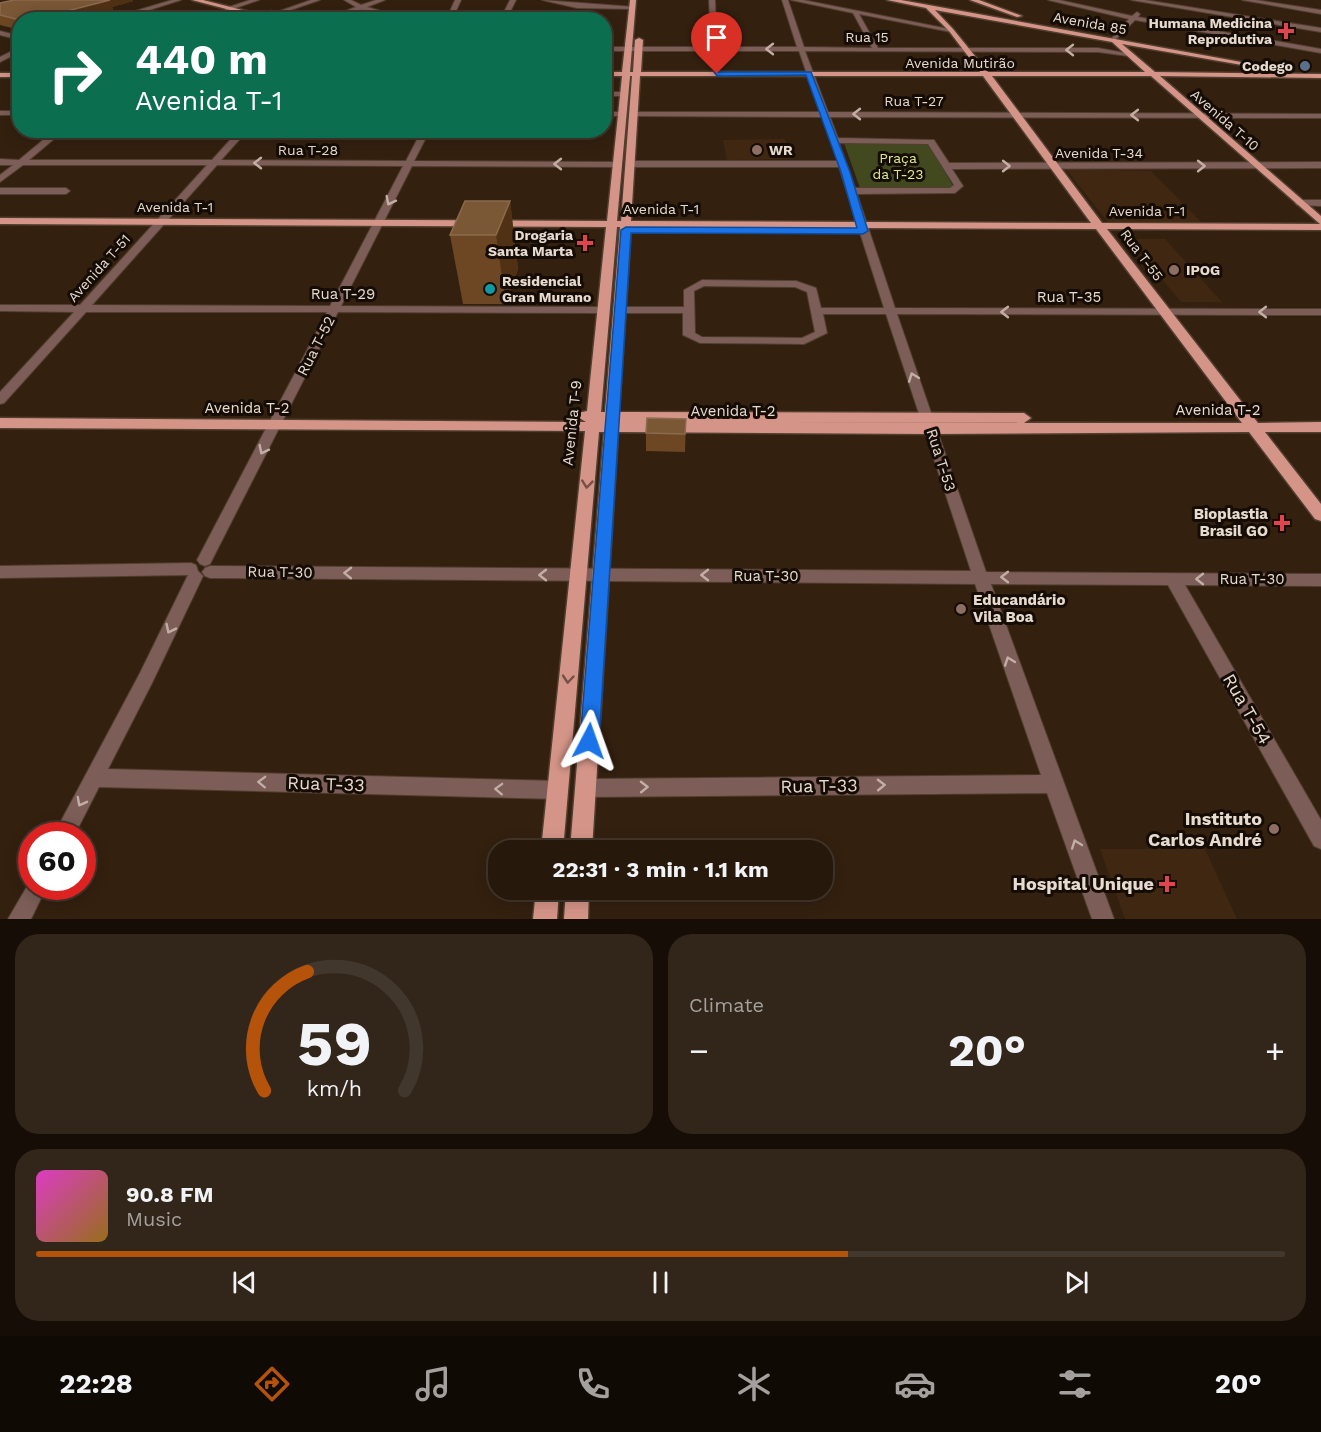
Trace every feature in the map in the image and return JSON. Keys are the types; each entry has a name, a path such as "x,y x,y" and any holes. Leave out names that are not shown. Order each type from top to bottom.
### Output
{"main road":[{"path":"195,0 251,12"},
{"path":"215,0 260,12"},
{"name":"Avenida 85","path":"890,0 948,11 971,8 1115,40 1320,76"},
{"name":"Avenida 85","path":"907,0 958,9 971,8 1250,69"},
{"path":"961,0 971,8 1068,29"},
{"name":"Avenida T-9","path":"553,840 633,3"},
{"name":"Rua T-55","path":"928,7 951,30 1018,115 1101,229 1321,515"},
{"path":"938,15 958,9"},
{"path":"582,840 640,30"},
{"name":"Avenida T-10","path":"1115,40 1254,166 1321,221"},
{"path":"1126,52 1127,46 1138,46"},
{"name":"Avenida Mutirão","path":"1153,75 1250,69 1320,76"},
{"name":"Avenida Mutirão","path":"612,76 1320,76"},
{"name":"Avenida T-1","path":"0,221 158,226"},
{"name":"Avenida T-1","path":"0,229 158,226 1101,229 1321,227"},
{"name":"Avenida T-1","path":"1101,229 1321,233"},
{"name":"Avenida T-2","path":"0,414 278,420"},
{"name":"Avenida T-2","path":"0,423 278,420 1250,423 1321,420"},
{"name":"Avenida T-2","path":"1250,423 1321,427"},
{"path":"545,919 547,900"},
{"path":"576,919 577,900"}],"street":[{"path":"130,12 170,0"},
{"path":"130,12 178,0"},
{"path":"225,12 256,0"},
{"path":"288,12 317,0"},
{"path":"346,0 360,7 379,12"},
{"path":"347,12 382,0"},
{"path":"546,0 577,5 633,3"},
{"path":"712,0 714,49"},
{"path":"794,0 856,15 875,16 951,30"},
{"path":"1051,0 1133,18 1321,51"},
{"path":"1134,0 1321,30"},
{"path":"1245,0 1321,12"},
{"path":"1115,40 1150,1"},
{"path":"785,3 804,2"},
{"name":"Rua T-53","path":"785,3 803,49 809,75 843,164 862,228 979,577 1103,919"},
{"path":"856,15 876,49"},
{"path":"0,60 12,49"},
{"name":"Rua 15","path":"612,49 1098,50 1126,52"},
{"path":"612,94 624,94"},
{"path":"612,114 622,114"},
{"name":"Rua T-27","path":"634,114 1321,116"},
{"path":"0,179 52,138"},
{"name":"Avenida T-51","path":"0,400 237,138"},
{"name":"Rua T-52","path":"70,822 422,138"},
{"path":"833,140 931,142 959,186 952,191 852,191"},
{"name":"Rua T-28","path":"0,162 616,164"},
{"path":"631,164 843,164"},
{"name":"Avenida T-34","path":"947,166 1321,165"},
{"path":"0,191 66,191"},
{"path":"1299,203 1321,203"},
{"path":"702,283 796,284 812,290 816,311 821,333 804,341 699,340 689,334 689,290 702,283"},
{"name":"Rua T-29","path":"0,308 603,310"},
{"path":"621,310 688,310"},
{"name":"Rua T-35","path":"816,311 1321,312"},
{"name":"Rua T-30","path":"0,572 200,569 577,575 1321,580"},
{"name":"Rua T-54","path":"1173,579 1321,839"},
{"name":"Rua T-33","path":"93,778 558,790"},
{"name":"Rua T-33","path":"586,788 1053,784"},
{"path":"20,919 30,900"}],"shaded area":[{"name":"WR","path":"785,139 792,159 727,160 723,140"},
{"path":"1066,169 1151,171 1201,222 1108,222"},
{"name":"IPOG","path":"1129,239 1165,239 1222,302 1181,302"},
{"name":"Hospital Unique","path":"1100,849 1205,849 1237,919 1125,919"}],"green space":[{"name":"Praça da T-23","path":"844,143 929,144 953,186 949,189 860,188"}],"building":[{"path":"14,0 110,0 63,12 12,12 12,18 0,15 0,3"},
{"path":"465,201 510,201 496,235 450,235"},
{"path":"647,418 686,419 685,434 646,433"}],"place":[{"name":"Humana Medicina Reprodutiva","path":"1286,31"},
{"name":"Codego","path":"1305,66"},
{"name":"WR","path":"757,150"},
{"name":"Drogaria Santa Marta","path":"585,243"},
{"name":"IPOG","path":"1174,270"},
{"name":"Residencial Gran Murano","path":"490,289"},
{"name":"Bioplastia Brasil GO","path":"1282,523"},
{"name":"Educandário Vila Boa","path":"961,609"},
{"name":"Instituto Carlos André","path":"1274,829"},
{"name":"Hospital Unique","path":"1167,884"}],"route":[{"path":"589,741 626,230 863,231 846,172 809,73 717,74"}]}
